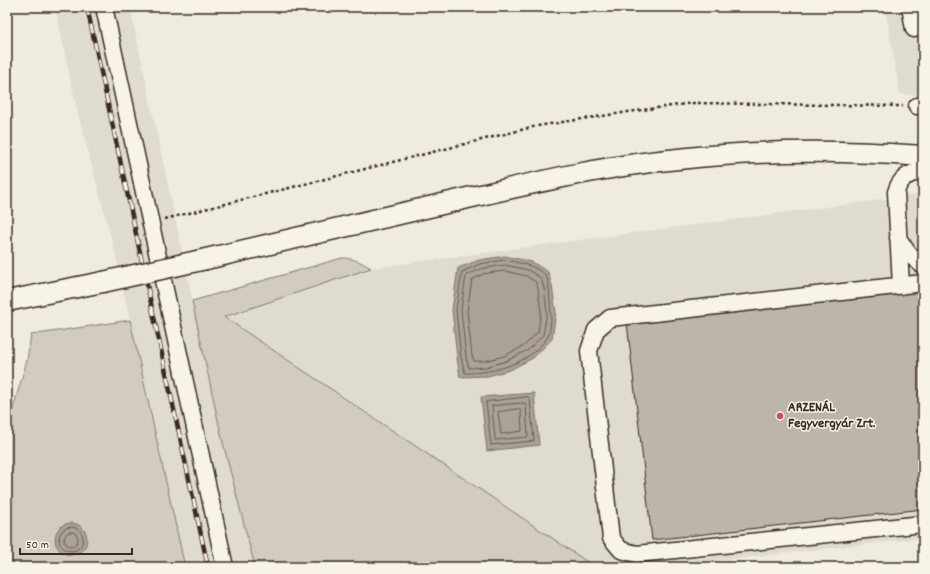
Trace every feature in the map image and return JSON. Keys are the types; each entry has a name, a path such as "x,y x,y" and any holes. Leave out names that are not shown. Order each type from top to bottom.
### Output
{"main road":[{"path":"7,301 206,259 512,188 635,164 733,154 787,152 923,156"}],"lane":[{"path":"104,7 225,567"},
{"path":"910,7 914,28"},
{"path":"901,286 896,192 898,184 905,176 923,171"},
{"path":"898,238 908,253 923,266"},
{"path":"923,284 610,318 596,330 590,351 611,538 621,550 636,554 923,524"}],"path":[{"path":"151,223 537,126 635,111 693,103 920,106"}],"shaded area":[{"path":"55,7 130,7 222,439 255,567 185,567 116,256 76,106"},
{"path":"885,7 923,7 923,95 900,94"},
{"path":"923,194 923,538 659,567 595,567 223,316 371,268"},
{"path":"342,258 357,261 371,268 224,317 595,567 255,567 222,439 192,301"},
{"path":"130,320 185,567 7,567 7,429 27,360 31,335"}],"water":[{"path":"505,256 532,262 548,272 556,312 552,339 533,358 510,370 488,376 460,377 452,310 458,268 479,260"},
{"path":"534,393 539,445 487,451 481,397"},
{"path":"68,523 74,523 84,530 87,539 86,545 80,552 74,555 68,555 58,548 55,542 55,536 62,526"}],"building":[{"name":"ARZENÁL Fegyvergyár Zrt.","path":"923,289 923,509 652,540 627,323"}],"railway":[{"path":"87,7 208,567"}],"place":[{"name":"ARZENÁL Fegyvergyár Zrt.","path":"780,416"}]}
